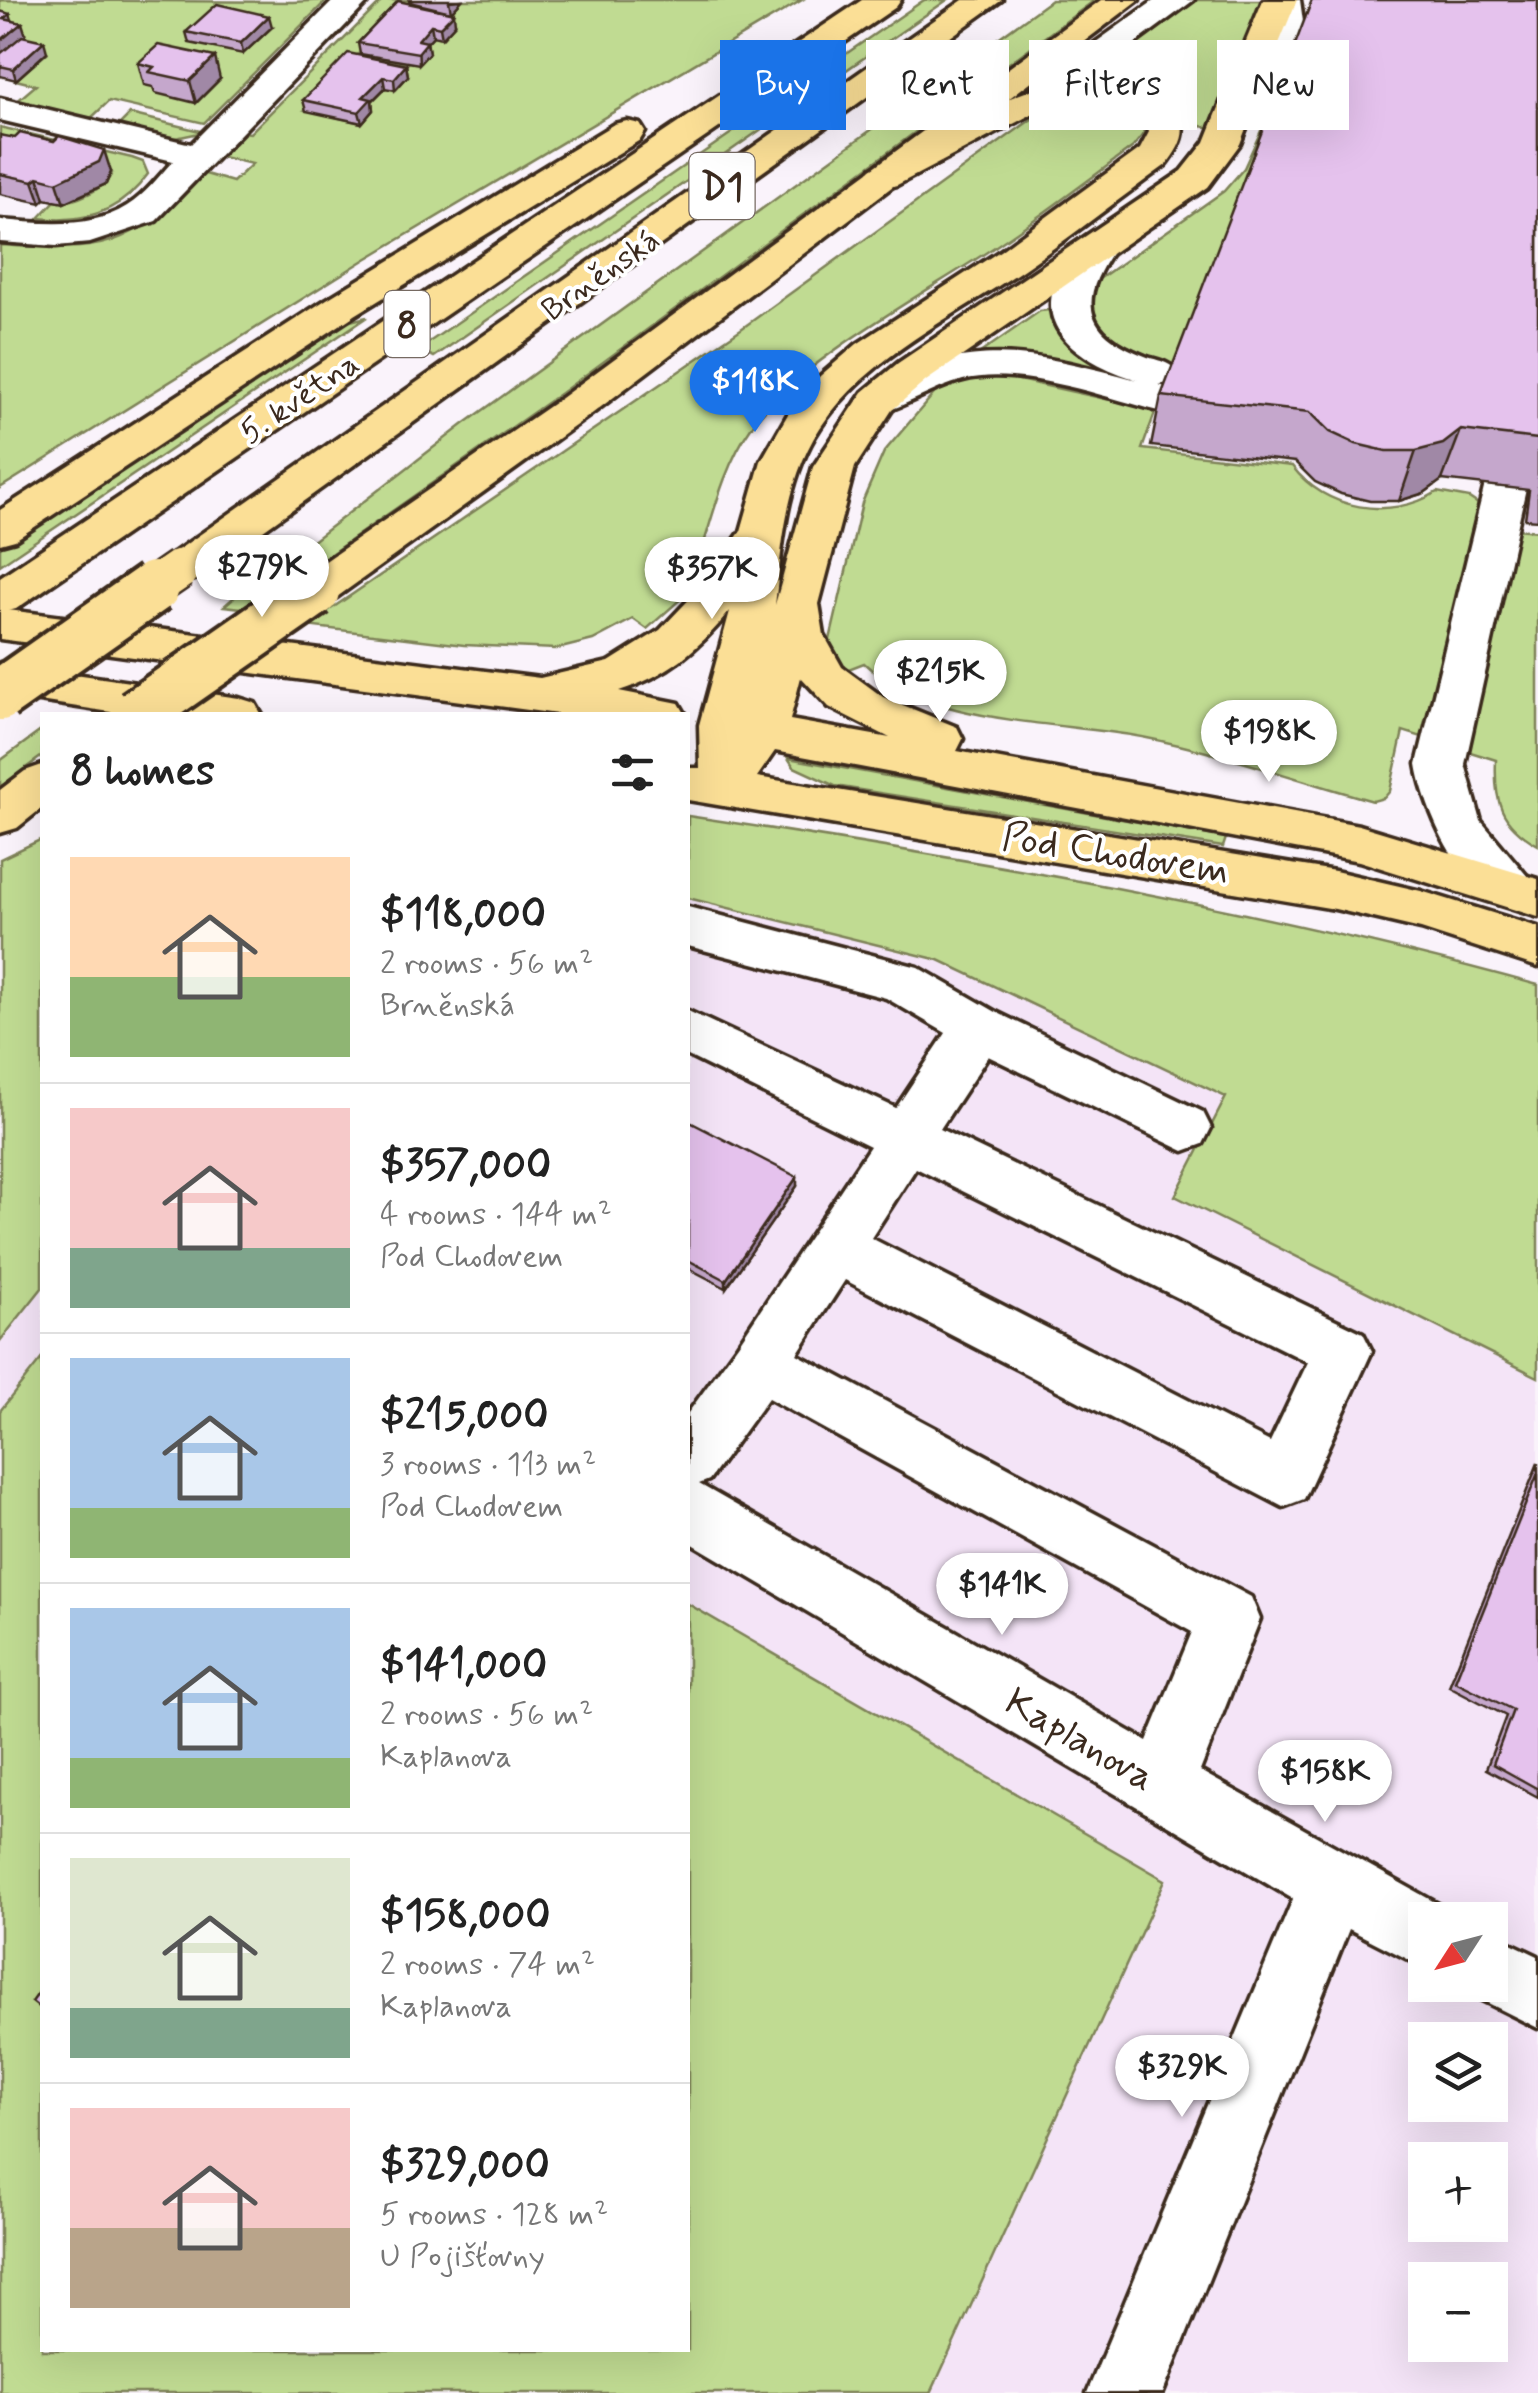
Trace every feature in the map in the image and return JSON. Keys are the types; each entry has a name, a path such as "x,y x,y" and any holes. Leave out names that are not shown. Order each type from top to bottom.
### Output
{"main road":[{"name":"D1","path":"824,40 881,0"},
{"path":"0,530 341,307 717,77 881,0"},
{"name":"Brněnská","path":"459,373 986,0"},
{"path":"140,712 575,407 1122,0"},
{"path":"1264,40 1281,0"},
{"path":"884,177 1029,102"},
{"name":"5. května","path":"0,598 720,112"},
{"path":"706,786 752,613 762,531 782,461 794,436 834,384 871,353 1013,259 1152,157 1168,138 1166,130"},
{"path":"1104,793 883,719 856,705 813,663 800,638 799,608 834,466 877,402 960,338 1181,190 1208,166 1228,130"},
{"name":"5. května","path":"0,695 459,373"},
{"path":"514,690 585,685 656,655 700,622 762,531"},
{"path":"724,726 799,608"},
{"path":"0,624 514,690 645,712"},
{"path":"0,679 219,712"},
{"name":"Pod Chodovem","path":"724,726 1360,843 1526,893"},
{"path":"0,815 40,785"},
{"name":"Pod Chodovem","path":"706,786 1335,890 1421,910 1538,947"}],"street":[{"path":"0,231 66,236 110,230 143,213 353,0"},
{"path":"1281,0 1288,29 1284,40"},
{"path":"1121,40 1173,3"},
{"path":"0,109 196,156"},
{"path":"877,402 932,378 984,365 1171,389 1094,347 1077,329 1068,310 1070,292 1082,263 1095,249"},
{"path":"1504,488 1441,764 1443,790 1454,822 1472,849 1526,893"},
{"path":"690,927 900,982 978,1027 1184,1128"},
{"path":"690,1457 759,1363 978,1027"},
{"path":"690,1033 1343,1351 1283,1479 835,1247"},
{"path":"759,1363 1230,1619 1162,1785"},
{"name":"Kaplanova","path":"690,1509 1333,1885 1408,1925"},
{"path":"1124,2393 1333,1885"},
{"path":"1508,1977 1538,1993"}],"shaded area":[{"path":"690,898 939,960 1227,1097 1176,1196 1538,1377 1538,2393 0,2393 0,1341 40,1291 40,2352 690,2352"}],"green space":[{"path":"0,0 327,0 204,123 109,101 89,120 16,102 36,85 16,80 47,53 0,30"},
{"path":"383,0 411,0 450,11 462,0 802,0 735,40 720,40 720,49 366,259 0,488 0,245 91,246 133,231 202,173 233,182 252,164 218,156 243,132 250,133","holes":["454,24 442,38 433,36 407,64 361,53","407,77 396,90 385,88 365,108 361,123 306,110"]},
{"path":"924,0 947,0 890,40 866,40"},
{"path":"1051,0 1095,0 1041,40 1029,40 1029,49 1009,63 1009,40 996,40"},
{"path":"1196,0 1267,0 1251,40 1217,40 1216,128 1200,126 1197,121 1197,40 1140,40"},
{"path":"866,40 866,56 846,70 846,54"},
{"path":"130,114 204,132 171,139 117,127"},
{"path":"1029,121 1029,130 1143,130 1133,147 1041,215 827,356 772,403 752,426 732,462 692,582 682,598 647,629 633,619 593,640 557,649 464,645 306,626 741,329"},
{"path":"0,127 132,158 143,162 148,174 126,198 100,212 71,219 39,218 55,201 70,201 87,194 103,185 112,173 109,169 0,154"},
{"path":"736,130 760,130 434,357 419,349"},
{"path":"871,130 918,130 561,393 305,572 297,570 241,608 224,606 282,555 293,556 464,424"},
{"path":"1261,130 1265,130 1180,367 1116,346 1097,328 1091,316 1092,284 1224,191 1244,168"},
{"path":"1049,310 1148,382 1172,387 1171,390 980,353 1040,311"},
{"path":"367,317 0,565 0,546 287,358 346,322"},
{"path":"996,375 1156,410 1142,449 1292,466 1322,493 1359,506 1399,506 1437,492 1469,498 1516,529 1538,531 1538,845 1515,829 1502,810 1496,788 1496,760 1403,731 1390,791 1373,801 1171,743 957,709 891,683 864,663 846,670 829,644 862,503 884,452 939,388 952,381"},
{"path":"40,731 40,757 0,787 0,761"},
{"path":"788,758 1226,838 1223,847 835,786 794,767"},
{"path":"690,816 902,850 1222,909 1538,985 1538,1377 1175,1196 1226,1097 939,960 690,898"},
{"path":"40,840 40,1291 0,1341 0,859"},
{"path":"40,1361 40,2352 690,2352 690,1605 1165,1880 931,2393 0,2393 0,1411"}],"building":[{"path":"1312,0 1538,0 1538,439 1461,430 1443,444 1416,451 1386,451 1356,444 1330,432 1310,412 1161,396 1262,130 1349,130 1349,40 1297,40"},
{"path":"398,1 454,13 440,27 431,25 418,40 427,42 418,53 358,43"},
{"path":"217,4 269,16 241,43 186,32"},
{"path":"0,11 10,14 4,19 22,23 0,41"},
{"path":"22,36 44,41 13,69 0,66 0,54"},
{"path":"158,45 215,57 190,81 149,72 154,67 138,63"},
{"path":"348,53 406,65 394,79 383,77 363,97 371,99 359,112 303,100"},
{"path":"20,133 54,141 59,136 104,150 99,162 57,182 0,174 0,135 15,138"},
{"path":"690,1122 797,1177 726,1280 690,1261"},
{"path":"1538,1473 1538,1789 1493,1764 1513,1710 1455,1681"},
{"path":"40,1991 40,2008 32,2002"}]}
